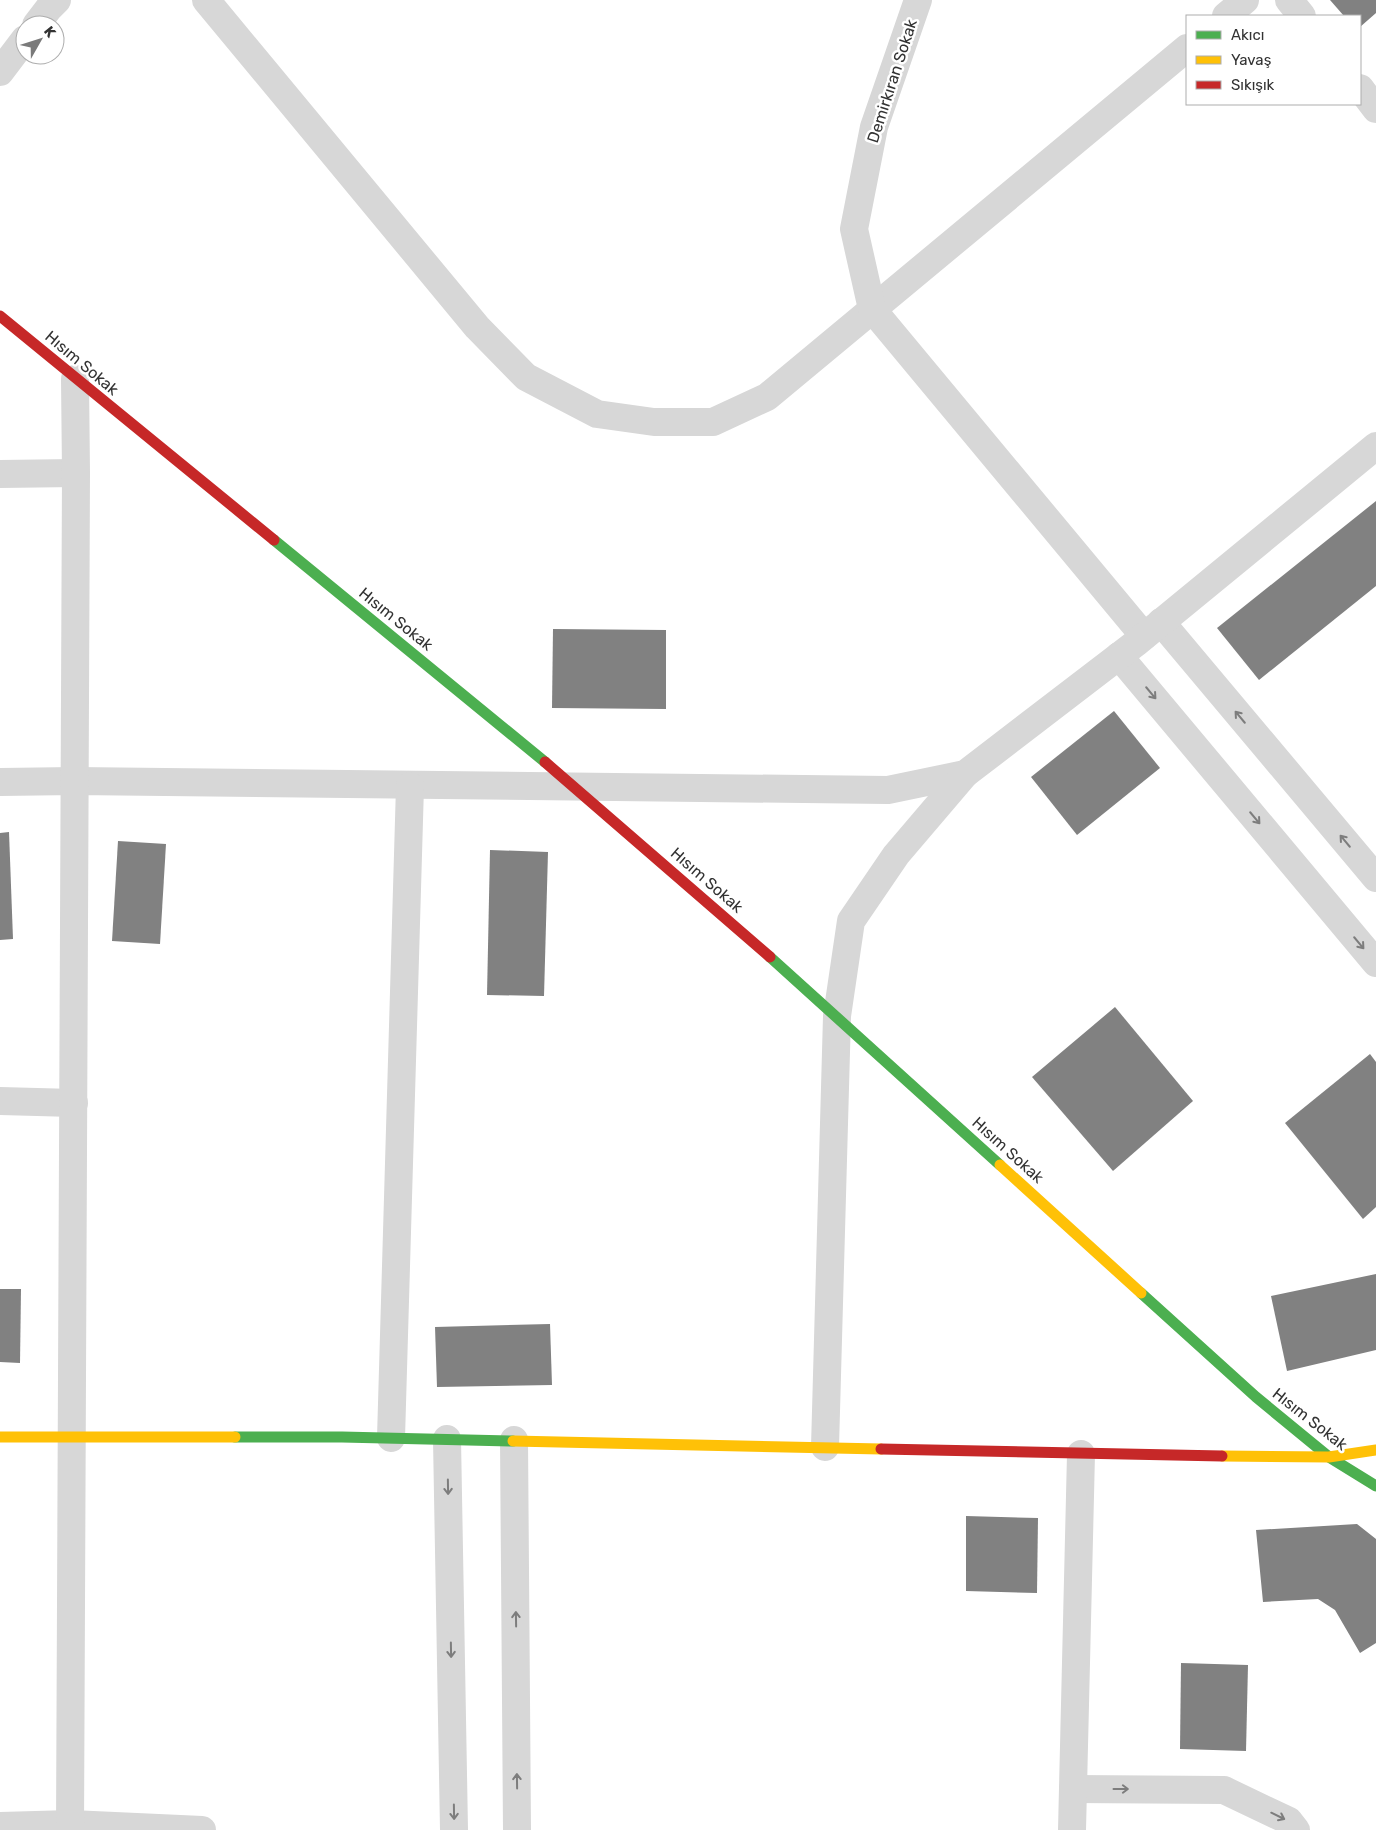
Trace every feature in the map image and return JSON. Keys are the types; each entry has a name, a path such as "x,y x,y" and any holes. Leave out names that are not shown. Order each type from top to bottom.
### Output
{"street":[{"path":"44,15 58,0"},
{"path":"206,0 477,326 526,377 597,414 654,422 713,422 767,397 1186,49"},
{"name":"Demirkıran Sokak","path":"872,309 854,229 874,127 918,0"},
{"path":"1227,15 1246,0"},
{"path":"1289,0 1301,15"},
{"path":"0,72 15,52"},
{"path":"1361,89 1376,108"},
{"path":"872,309 1152,629 1376,878"},
{"name":"Hısım Sokak","path":"0,316 577,788 837,1016 1256,1397 1330,1457 1376,1486"},
{"path":"70,1827 74,1103 75,378"},
{"path":"825,1447 837,1016 851,921 896,855 965,774 1120,656 1376,446"},
{"path":"0,474 76,473"},
{"path":"1120,656 1376,963"},
{"path":"0,782 75,781 888,790 965,774"},
{"path":"391,1438 410,786"},
{"path":"0,1101 74,1103"},
{"path":"0,1437 447,1438 1081,1454 1330,1457 1376,1450"},
{"path":"447,1438 454,1830"},
{"path":"514,1440 518,1830"},
{"path":"1072,1830 1081,1454"},
{"path":"1073,1789 1224,1790 1288,1821 1296,1830"},
{"path":"0,1826 202,1830"}],"building":[{"path":"1330,0 1376,0 1376,13 1361,26 1361,15 1343,15"},
{"path":"1376,501 1376,586 1259,680 1217,628"},
{"path":"553,629 666,630 666,709 552,708"},
{"path":"1114,711 1160,768 1077,835 1031,777"},
{"path":"9,832 13,939 0,940 0,833"},
{"path":"118,841 166,844 160,944 112,941"},
{"path":"490,850 548,852 544,996 487,995"},
{"path":"1115,1007 1193,1101 1113,1171 1032,1077"},
{"path":"1370,1054 1376,1062 1376,1207 1363,1219 1285,1123"},
{"path":"1376,1274 1376,1350 1287,1371 1271,1296"},
{"path":"0,1289 21,1289 20,1363 0,1362"},
{"path":"550,1324 552,1385 437,1387 435,1327"},
{"path":"966,1516 1038,1518 1037,1593 966,1591"},
{"path":"1357,1524 1376,1539 1376,1643 1360,1653 1335,1610 1318,1599 1263,1602 1256,1530"},
{"path":"1181,1663 1248,1665 1246,1751 1180,1749"}],"traffic: fast":[{"path":"274,540 545,762"},
{"path":"770,957 1000,1165"},
{"path":"1141,1293 1256,1397 1329,1457 1376,1486"},
{"path":"235,1437 342,1437 513,1441"}],"traffic: slow":[{"path":"1000,1165 1141,1293"},
{"path":"0,1437 235,1437"},
{"path":"513,1441 881,1449"},
{"path":"1222,1456 1329,1457 1376,1450"}],"traffic: jam":[{"path":"0,316 274,540"},
{"path":"545,762 770,957"},
{"path":"881,1449 1222,1456"}]}
